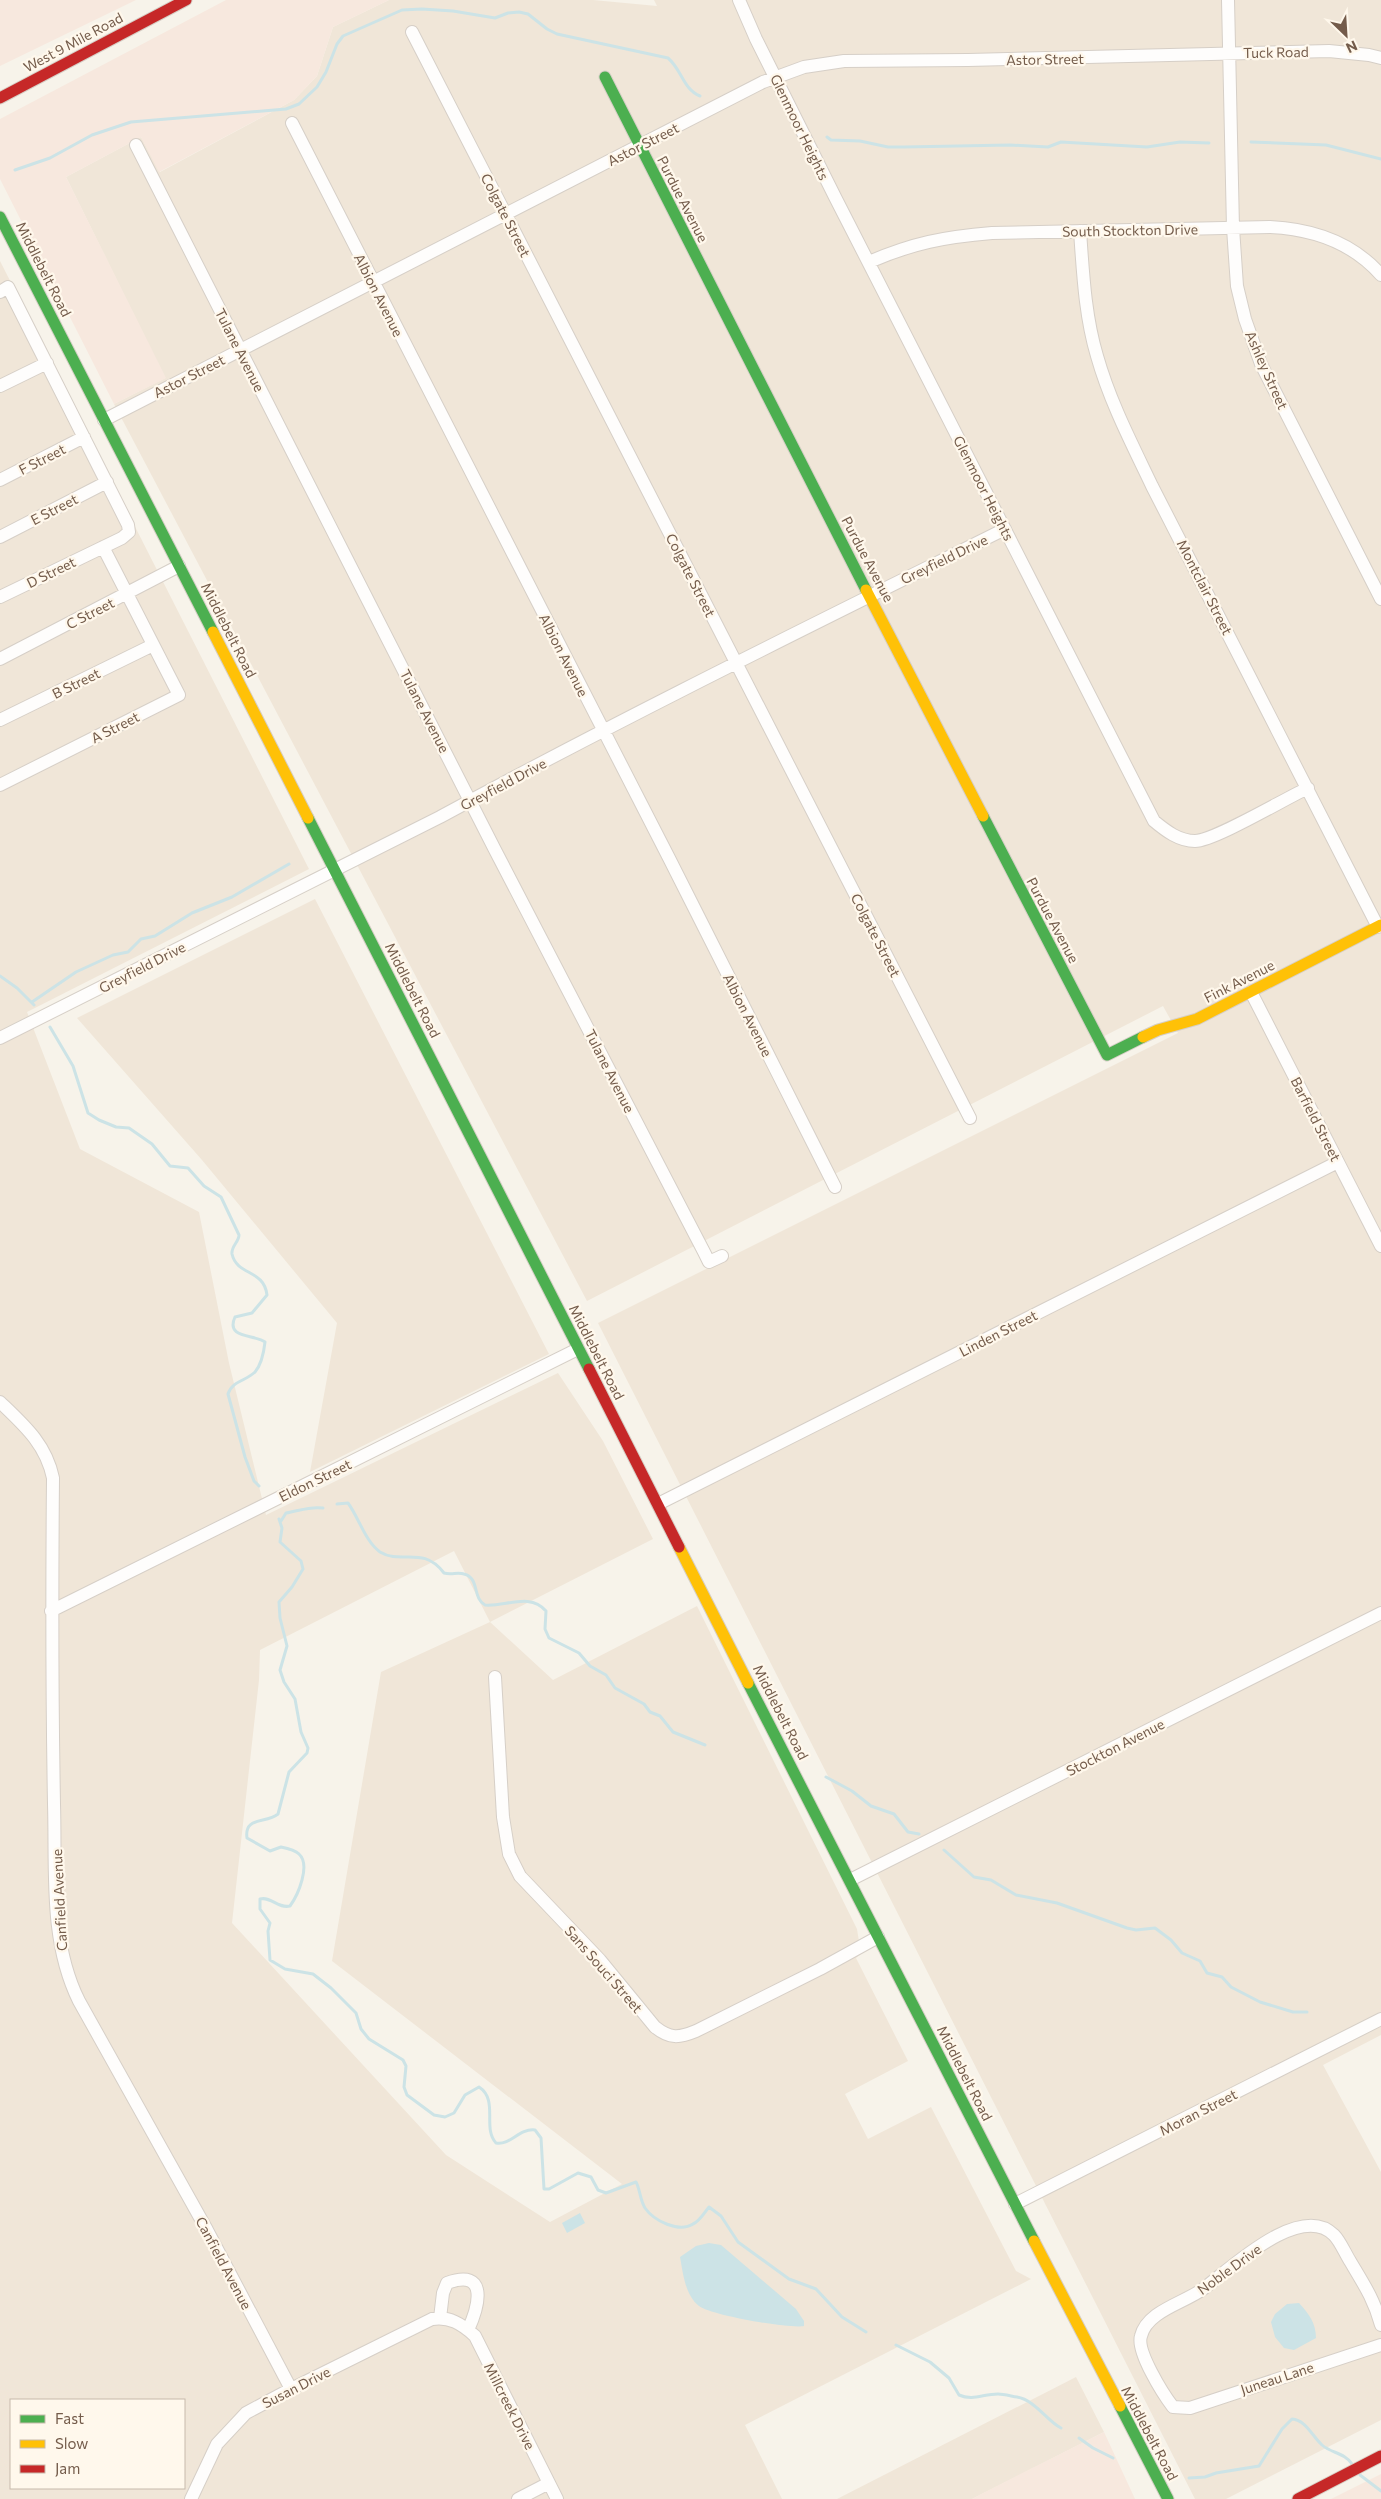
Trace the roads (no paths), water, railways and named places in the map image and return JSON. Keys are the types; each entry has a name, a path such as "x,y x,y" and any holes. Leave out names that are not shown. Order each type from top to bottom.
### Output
{"street":[{"name":"West 9 Mile Road","path":"0,98 186,0"},
{"name":"Glenmoor Heights","path":"739,0 869,262 1154,821 1165,831 1182,839 1196,841 1214,836 1308,788"},
{"name":"Ashley Street","path":"1228,0 1233,228 1239,293 1255,349 1381,599"},
{"name":"Colgate Street","path":"412,32 970,1118"},
{"name":"Tuck Road","path":"1230,53 1329,51 1381,58"},
{"name":"Astor Street","path":"104,420 640,145 776,77 804,67 844,61 968,60 1230,53"},
{"name":"Purdue Avenue","path":"605,77 1107,1055"},
{"name":"Albion Avenue","path":"292,124 835,1187"},
{"name":"Tulane Avenue","path":"136,145 470,801 709,1262 722,1256"},
{"name":"Middlebelt Road","path":"0,217 878,1937 1168,2499"},
{"name":"South Stockton Drive","path":"869,262 904,247 948,236 1080,231 1286,228 1320,234 1352,250 1381,275"},
{"name":"Montclair Street","path":"1080,231 1093,340 1108,391 1152,486 1379,926"},
{"path":"4,290 47,363 107,482"},
{"path":"0,386 47,363"},
{"name":"F Street","path":"0,480 84,438"},
{"name":"E Street","path":"0,537 107,482"},
{"name":"D Street","path":"0,597 103,547 129,532 128,525 107,482"},
{"name":"Greyfield Drive","path":"0,1038 335,870 1005,528"},
{"name":"A Street","path":"0,785 179,695 103,547"},
{"name":"C Street","path":"0,658 179,566"},
{"name":"B Street","path":"0,720 153,645"},
{"name":"Fink Avenue","path":"1107,1055 1158,1030 1197,1019 1379,926"},
{"name":"Barfield Street","path":"1251,992 1381,1246"},
{"name":"Linden Street","path":"658,1504 1338,1162"},
{"name":"Eldon Street","path":"51,1611 578,1349"},
{"name":"Canfield Avenue","path":"0,1402 40,1443 53,1478 51,1611 57,1912 64,1966 79,2002 207,2230 291,2388"},
{"name":"Stockton Avenue","path":"850,1880 1381,1613"},
{"name":"Sans Souci Street","path":"495,1677 503,1816 509,1854 520,1876 600,1960 655,2027 666,2036 680,2038 696,2031 820,1969 878,1937"},
{"name":"Moran Street","path":"1015,2204 1381,2019"},
{"name":"Noble Drive","path":"1173,2407 1164,2395 1140,2346 1144,2328 1156,2316 1203,2289 1252,2249 1299,2226 1314,2226 1334,2235 1375,2303 1381,2325"},
{"path":"440,2318 443,2293 447,2284 459,2279 472,2282 478,2288 479,2300 468,2330"},
{"name":"Susan Drive","path":"191,2499 216,2444 246,2413 291,2388 432,2319 440,2318"},
{"name":"Millcreek Drive","path":"440,2318 455,2321 475,2336 557,2499"},
{"name":"Juneau Lane","path":"1173,2407 1190,2408 1381,2345"},
{"path":"1298,2499 1381,2456"},
{"path":"518,2499 549,2483"}],"water":[{"path":"580,2213 585,2223 567,2233 562,2223"},
{"path":"709,2243 721,2245 796,2309 804,2321 804,2326 750,2320 706,2310 699,2306 688,2290 680,2257 696,2246"},
{"path":"1299,2303 1311,2319 1315,2328 1316,2338 1294,2350 1284,2348 1275,2337 1271,2322 1275,2314 1287,2304"}],"waterway":[{"path":"15,170 50,158 92,135 131,122 286,109 299,104 317,87 326,72 337,44 343,36 402,10 453,11 495,18 508,13 519,12 528,14 547,29 557,34 668,58 677,68 690,89 700,96"},
{"path":"827,137 831,140 860,141 888,147 1010,145 1048,147 1061,142 1147,147 1180,142 1209,143"},
{"path":"1251,142 1326,145 1381,159"},
{"path":"32,1002 76,972 113,955 128,952 141,939 155,936 192,913 232,897 289,864"},
{"path":"0,976 17,988 34,1005"},
{"path":"50,1027 73,1066 88,1113 116,1127 129,1128 152,1144 170,1166 188,1168 204,1186 221,1197 239,1235 232,1251 235,1261 244,1270 256,1276 265,1287 267,1295 252,1313 235,1317 233,1324 234,1329 242,1335 265,1342 261,1362 255,1372 233,1386 228,1394 245,1457 254,1481 259,1486"},
{"path":"337,1504 348,1503 366,1536 380,1552 396,1557 420,1557 436,1565 444,1573 462,1573 469,1576 474,1584 478,1598 485,1605 525,1601 540,1605 546,1611 545,1629 549,1638 579,1653 590,1666 606,1675 615,1688 644,1704 650,1712 660,1716 673,1732 705,1745"},
{"path":"281,1521 286,1513 309,1508 323,1508"},
{"path":"279,1519 282,1528 280,1542 301,1561 303,1569 292,1587 279,1602 280,1618 287,1646 280,1670 284,1682 295,1699 301,1732 308,1748 307,1753 289,1772 278,1814 252,1823 247,1831 247,1838 270,1851 281,1847 299,1854 304,1865 300,1888 290,1906 282,1906 268,1899 260,1899 260,1909 270,1923 268,1931 270,1960 285,1969 313,1974 331,1988 356,2013 361,2029 369,2039 403,2060 406,2066 404,2087 407,2095 434,2115 445,2117 454,2113 465,2095 479,2087 488,2099 490,2130 496,2143 506,2142 524,2132 535,2130 541,2138 544,2189 549,2189 578,2173 591,2177 598,2190 606,2193 636,2182 643,2205 649,2213 660,2221 681,2227 695,2223 709,2207 721,2216 738,2242 789,2279 816,2289 842,2317 866,2332"},
{"path":"826,1777 852,1791 871,1806 894,1814 908,1832 919,1834"},
{"path":"944,1850 974,1877 991,1880 1016,1895 1057,1903 1127,1928 1136,1930 1155,1928 1171,1940 1182,1953 1200,1961 1207,1973 1222,1977 1231,1987 1260,2002 1293,2012 1307,2012"},
{"path":"896,2345 930,2362 949,2378 959,2395 974,2397 1000,2394 1017,2397 1030,2402 1061,2428"},
{"path":"1189,2478 1205,2477 1216,2473 1259,2466 1282,2429 1292,2419 1301,2422 1322,2445 1342,2455 1352,2464"},
{"path":"1079,2438 1093,2448 1113,2458"},
{"path":"1360,2475 1381,2491"}]}
